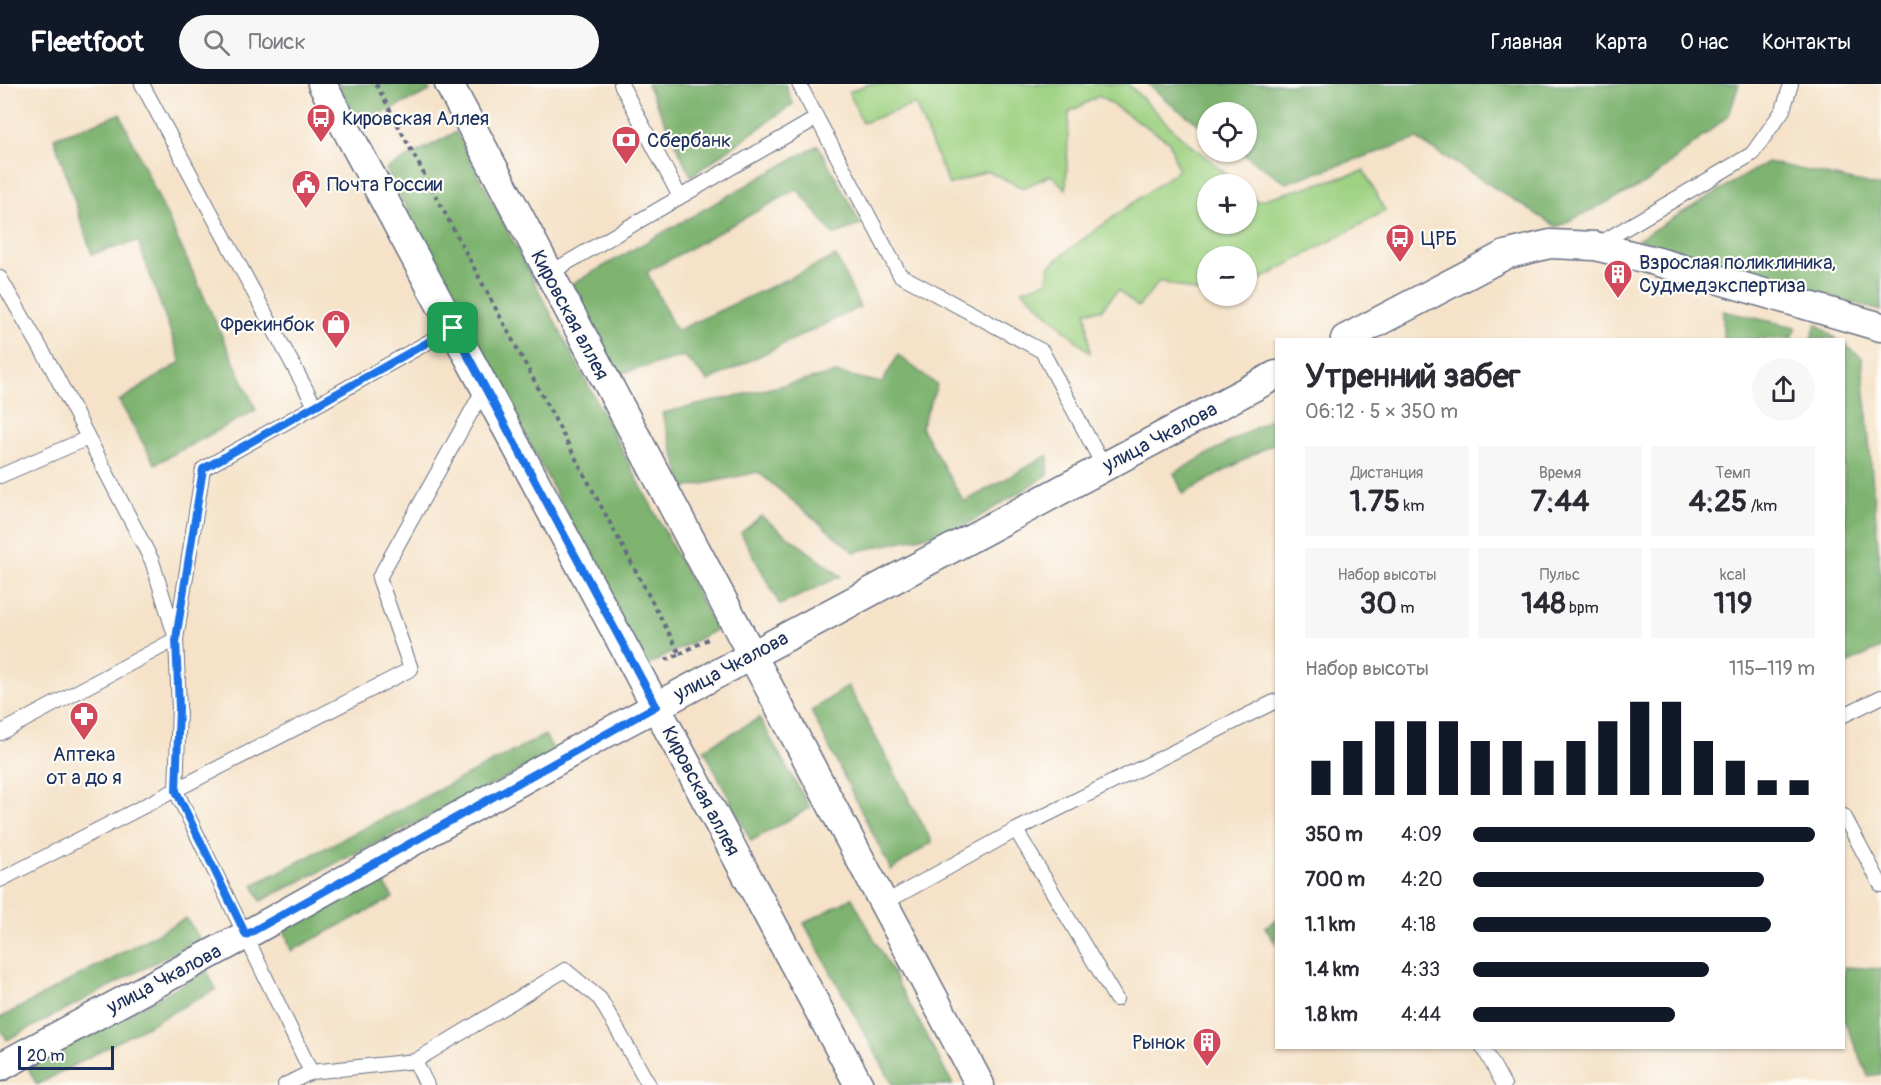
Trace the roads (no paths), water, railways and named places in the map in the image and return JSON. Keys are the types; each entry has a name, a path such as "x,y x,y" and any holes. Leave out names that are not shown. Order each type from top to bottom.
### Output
{"street":[{"name":"Кировская аллея","path":"322,84 859,1085"},
{"name":"Кировская аллея","path":"449,84 980,1085"},
{"path":"1347,338 1505,255 1550,244 1595,246 1881,327"},
{"name":"улица Чкалова","path":"0,1067 246,935 656,706 1275,376"},
{"path":"0,1080 3,1085"}],"lane":[{"path":"142,84 315,406"},
{"path":"621,84 680,197"},
{"path":"799,84 900,275 1042,351 1104,467"},
{"path":"1595,246 1752,154 1783,110 1791,84"},
{"path":"548,274 817,118"},
{"path":"0,278 51,366 152,561 176,639"},
{"path":"311,1072 176,791 179,708 176,639 203,469 453,328"},
{"path":"0,880 411,669 380,578 485,387"},
{"path":"0,476 88,438"},
{"path":"0,733 176,639"},
{"path":"1845,715 1881,697"},
{"path":"884,903 1016,830 1275,701"},
{"path":"1845,818 1881,885"},
{"path":"1016,830 1116,999"},
{"path":"285,1085 311,1072 415,1061 565,970 600,999 649,1085"},
{"path":"1484,1049 1504,1085"},
{"path":"415,1061 427,1085"}],"place":[{"name":"Кировская Аллея","path":"321,144"},
{"name":"Сбербанк","path":"626,166"},
{"name":"Почта России","path":"306,210"},
{"name":"ЦРБ","path":"1400,264"},
{"name":"Взрослая поликлиника, Судмедэкспертиза","path":"1618,300"},
{"name":"Фрекинбок","path":"336,350"},
{"name":"Аптека от а до я","path":"84,742"},
{"name":"Рынок","path":"1207,1068"}]}
